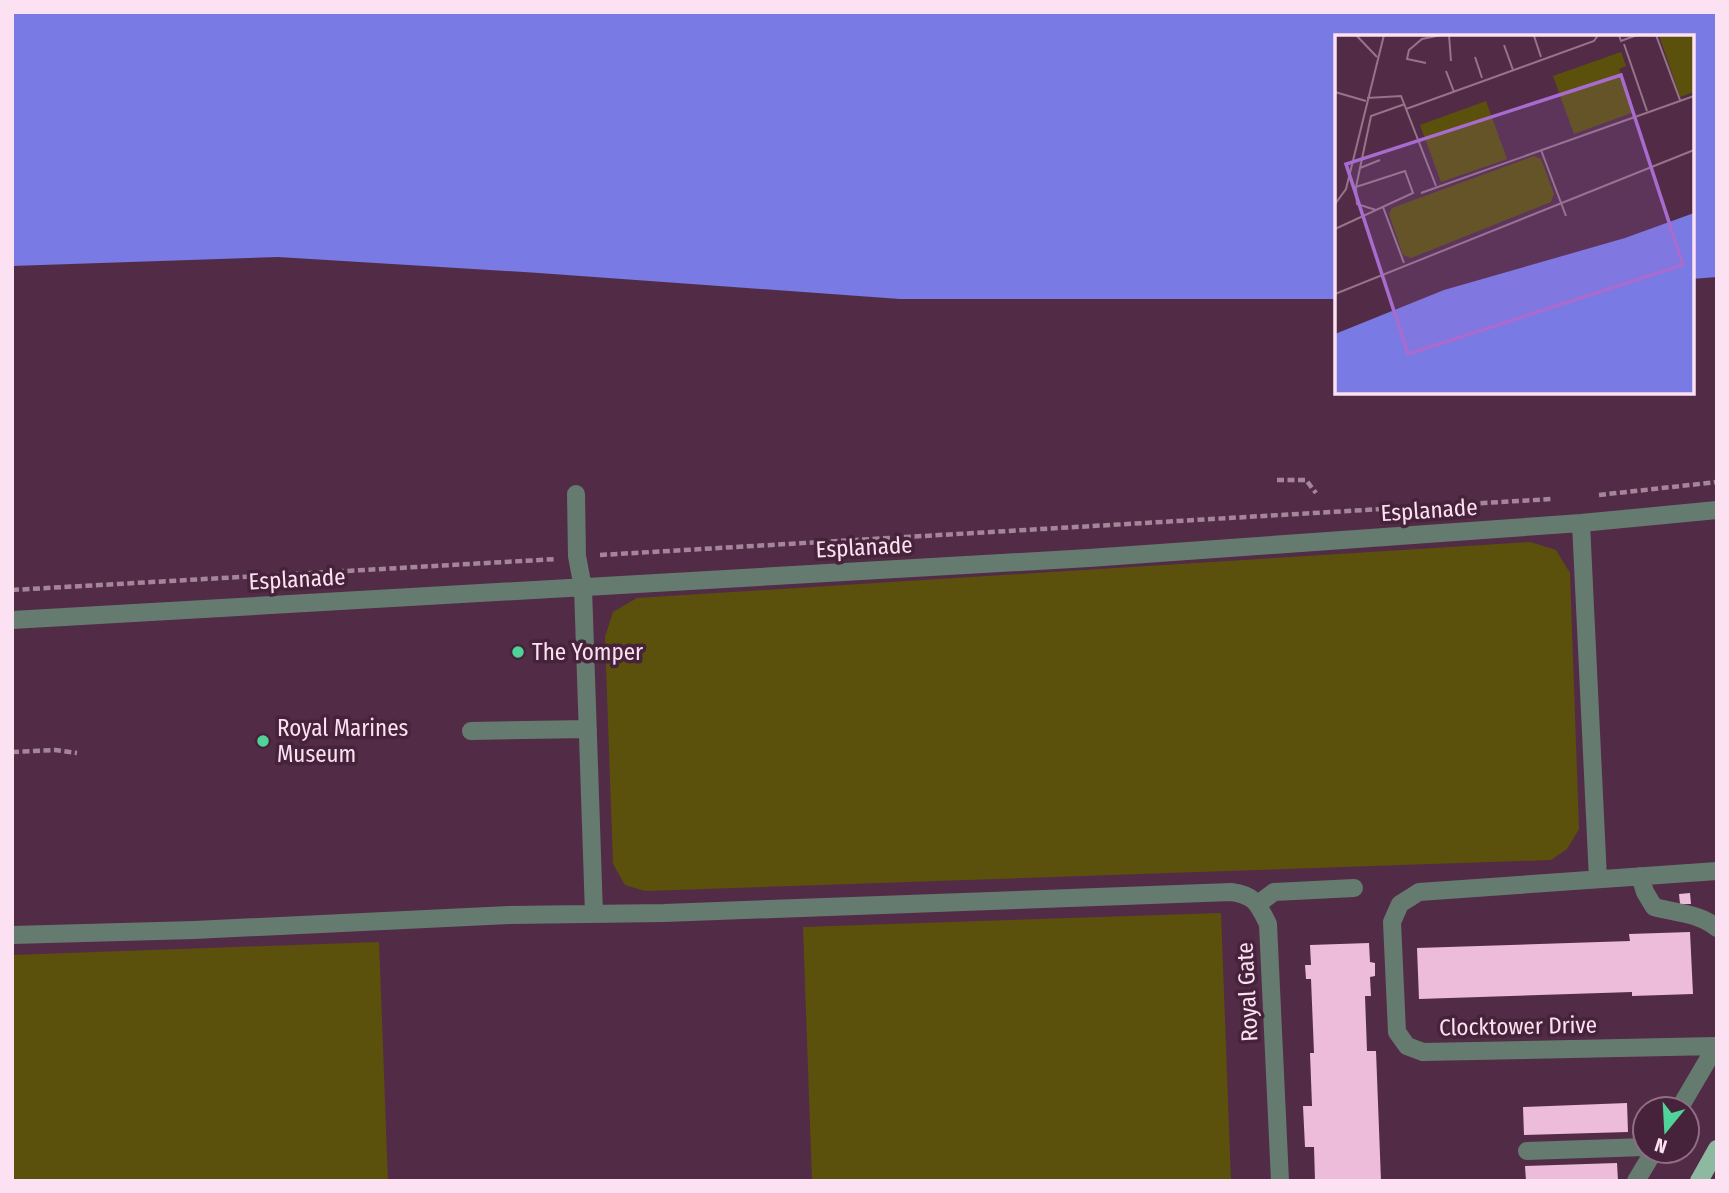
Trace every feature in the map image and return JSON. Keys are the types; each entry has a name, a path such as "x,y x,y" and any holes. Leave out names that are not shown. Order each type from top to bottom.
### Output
{"main road":[{"path":"1699,1181 1716,1154"}],"street":[{"path":"576,494 578,556 583,588 593,914"},
{"name":"Esplanade","path":"12,620 1089,558 1581,523 1717,510"},
{"path":"1581,523 1598,879"},
{"path":"471,731 588,729"},
{"name":"Clocktower Drive","path":"1717,872 1419,892 1400,904 1392,922 1397,1032 1407,1046 1423,1052 1717,1045"},
{"path":"1640,876 1654,906 1687,913 1717,928"},
{"path":"12,935 194,930 509,915 664,913 1231,892 1245,894 1258,904 1274,892 1354,888"},
{"name":"Royal Gate","path":"1258,904 1268,924 1280,1181"},
{"name":"Clocktower Drive","path":"1687,1095 1717,1045"},
{"path":"1527,1151 1631,1147"},
{"path":"1636,1181 1646,1165"}],"path":[{"path":"1276,480 1306,480 1316,493"},
{"path":"1596,496 1717,482"},
{"path":"12,590 1555,499"},
{"path":"12,752 55,750 77,753"}],"shaded area":[{"path":"12,12 1717,12 1717,277 1694,279 1694,35 1335,35 1335,299 900,299 278,257 12,266"},
{"path":"1530,542 1556,550 1570,573 1579,829 1567,849 1551,860 645,891 625,885 613,864 605,637 613,612 637,598"},
{"path":"1221,913 1231,1181 812,1181 803,927"},
{"path":"379,942 388,1181 12,1181 12,955"}],"building":[{"path":"1690,893 1691,904 1680,904 1679,894"},
{"path":"1690,932 1693,994 1632,996 1632,992 1419,999 1417,948 1630,941 1629,934"},
{"path":"1369,943 1370,962 1375,963 1375,976 1370,977 1371,996 1365,996 1367,1051 1376,1051 1381,1181 1315,1181 1314,1147 1305,1147 1303,1106 1312,1106 1310,1053 1314,1053 1311,979 1306,979 1305,965 1311,965 1310,945"},
{"path":"1627,1103 1628,1132 1524,1135 1523,1107"},
{"path":"1617,1163 1618,1181 1526,1181 1525,1166"}],"place":[{"name":"The Yomper","path":"518,652"},
{"name":"Royal Marines Museum","path":"263,741"}]}
